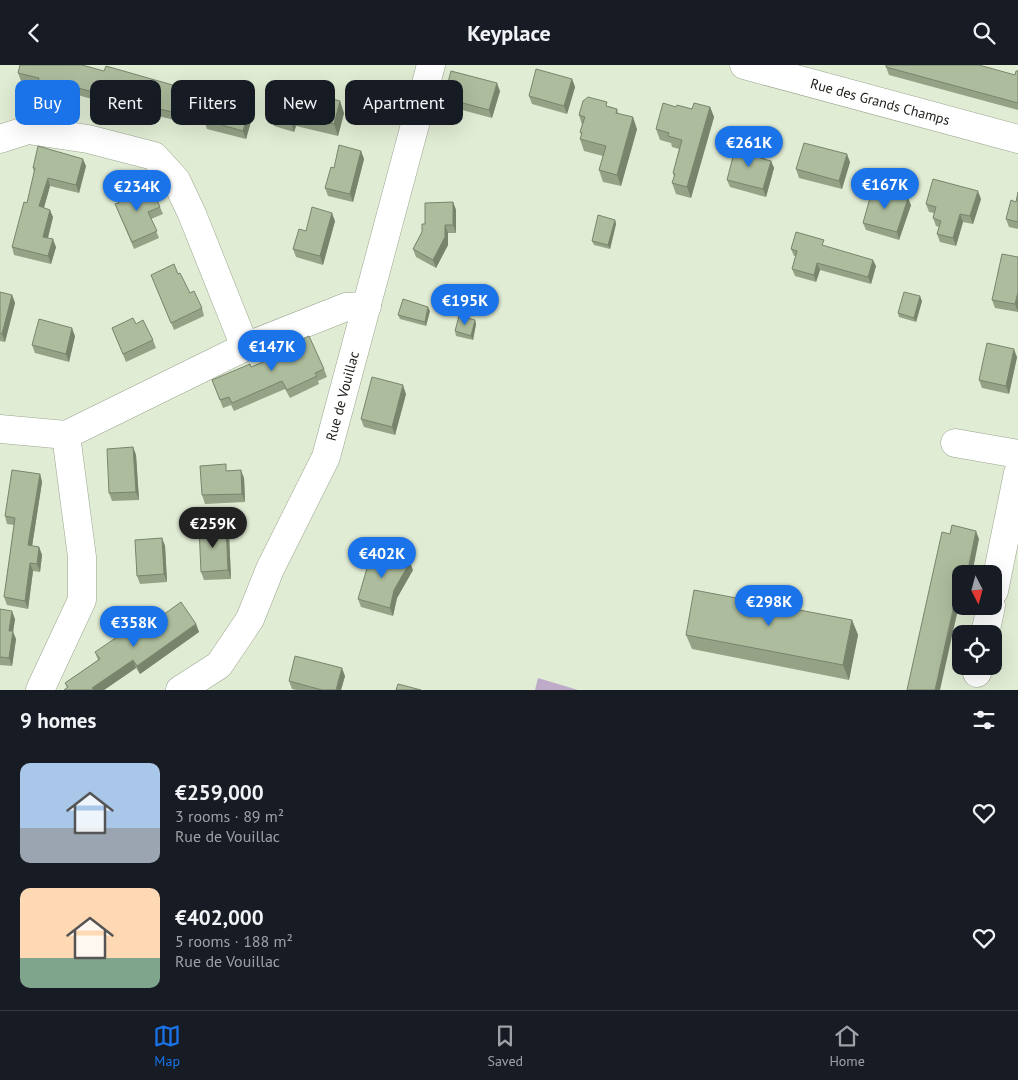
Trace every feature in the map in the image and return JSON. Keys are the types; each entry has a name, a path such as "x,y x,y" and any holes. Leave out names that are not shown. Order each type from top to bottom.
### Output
{"street":[{"name":"Rue de Vouillac","path":"180,690 219,665 250,619 270,569 326,457 432,65"},
{"name":"Rue des Grands Champs","path":"744,65 1018,139"},
{"path":"0,139 28,130 88,139 154,156 176,180 192,214 245,347"},
{"path":"0,429 66,435 245,347 346,307 367,306"},
{"path":"40,690 82,600 82,557 66,435"},
{"path":"955,443 1018,453"},
{"path":"999,565 1018,473"}],"shaded area":[{"path":"538,678 578,690 535,690"}],"building":[{"path":"20,65 82,65 104,71 106,66 155,80 90,80 90,91 80,88 80,80 38,80 39,78 18,73"},
{"path":"886,65 979,65 1015,75 1016,71 1018,71 1018,103 886,67"},
{"path":"536,69 572,79 564,106 529,96"},
{"path":"451,71 497,83 489,110 463,103 463,80 449,80"},
{"path":"161,82 171,85 171,112 161,109"},
{"path":"588,97 607,102 606,106 617,109 616,113 633,117 617,175 599,170 606,146 580,139 582,133 580,132 585,117 579,115 583,101"},
{"path":"335,100 340,101 335,120"},
{"path":"663,103 692,109 694,103 710,107 687,187 672,183 682,140 668,136 669,133 656,129"},
{"path":"222,125 245,125 243,131"},
{"path":"804,143 847,154 839,181 796,169"},
{"path":"339,145 361,151 350,194 325,188 331,167 334,168"},
{"path":"736,145 762,152 760,158 771,161 763,189 727,180"},
{"path":"38,146 83,159 76,185 48,178 39,206 50,210 43,237 53,239 48,256 12,247 24,202 27,203"},
{"path":"933,179 978,191 970,216 960,214 953,238 937,234 941,221 933,218 936,207 926,204"},
{"path":"131,185 136,195 152,188 160,207 148,212 157,231 132,242 115,204 119,203 114,193"},
{"path":"873,187 908,198 897,232 863,223"},
{"path":"1018,192 1018,222 1006,219 1011,200 1016,202"},
{"path":"453,202 453,225 445,225 445,237 433,260 413,249 422,232 422,224 425,224 425,203"},
{"path":"312,207 332,213 320,256 293,249 299,229 306,231"},
{"path":"598,215 615,220 608,245 592,241"},
{"path":"796,232 824,240 822,245 873,260 868,277 817,263 814,275 792,269 797,251 791,249"},
{"path":"1002,254 1018,257 1018,292 1015,304 992,300"},
{"path":"174,264 190,293 194,291 202,308 171,323 151,275"},
{"path":"0,292 12,295 2,334 0,333"},
{"path":"904,292 920,296 914,318 898,313"},
{"path":"403,299 428,307 425,322 398,315"},
{"path":"459,316 475,320 471,336 455,331"},
{"path":"133,318 136,324 143,320 153,340 123,354 112,328"},
{"path":"39,319 72,328 66,354 32,345"},
{"path":"309,336 324,369 315,373 317,376 287,390 282,381 232,403 229,397 220,400 212,380 250,364 251,367 287,352 285,347"},
{"path":"987,343 1014,349 1006,386 979,380"},
{"path":"372,377 403,385 392,427 361,419"},
{"path":"133,447 136,492 109,493 107,449"},
{"path":"226,464 226,471 241,470 242,494 202,495 200,466"},
{"path":"12,470 40,474 28,545 39,547 37,564 30,563 25,601 4,597 15,518 5,516"},
{"path":"952,525 976,531 969,565 952,565 952,614 935,690 907,690 942,532 950,534"},
{"path":"226,526 228,570 201,572 199,527"},
{"path":"162,538 164,574 137,576 135,540"},
{"path":"372,551 410,562 394,590 390,608 358,599"},
{"path":"694,590 852,620 843,665 686,635"},
{"path":"181,602 196,624 137,666 133,660 92,688 94,690 64,690 68,687 65,683 100,659 95,652 126,631 131,638"},
{"path":"0,609 12,611 9,631 13,631 9,658 0,657"},
{"path":"295,656 342,668 336,690 322,690 289,681"},
{"path":"398,684 421,690 396,690"}]}
